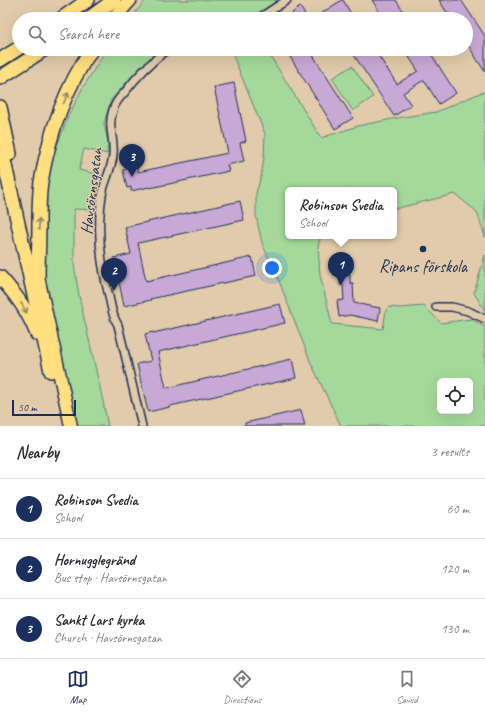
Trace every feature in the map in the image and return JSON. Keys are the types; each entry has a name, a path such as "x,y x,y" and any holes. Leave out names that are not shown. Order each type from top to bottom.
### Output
{"highway":[{"path":"71,12 88,0"},
{"path":"98,12 114,0"},
{"path":"119,12 130,0"},
{"path":"0,60 12,52"},
{"path":"0,78 34,56"},
{"path":"38,277 39,207 41,183 46,159 60,110 78,71 88,56"},
{"path":"0,107 38,277"},
{"path":"0,143 51,371"},
{"path":"0,277 32,320 51,371"}],"main road":[{"path":"38,277 71,426"},
{"path":"51,371 64,426"}],"street":[{"path":"269,12 288,0"},
{"name":"Havsörnsgatan","path":"142,426 118,325 114,318 105,280 99,243 100,218 104,190 113,155 110,120 113,109 125,92 146,68 160,56"},
{"path":"436,307 452,307 468,311 485,319"}],"green space":[{"path":"146,0 278,0 260,12 136,12"},
{"path":"103,56 154,56 134,74 111,100 104,123 108,143 107,154 84,149 79,170 101,175 93,210 74,209 74,264 79,296 108,426 76,426 46,281 43,235 46,191 53,156 68,117 82,89"},
{"path":"233,56 270,56 321,138 358,126 436,112 485,92 485,237 477,212 455,194 397,208 397,187 285,187 285,239 320,239 318,246 320,275 332,324 383,329 386,310 389,307 400,308 424,306 441,323 471,319 485,327 485,426 341,426 311,363 279,281 262,243 256,216 256,193 261,177 264,158 265,134"},
{"path":"352,66 373,97 353,111 332,78"},
{"path":"485,255 485,311 474,293"}],"building":[{"path":"342,0 350,12 323,12"},
{"path":"372,0 396,0 404,12 380,12"},
{"path":"439,0 461,0 469,12 447,12"},
{"path":"300,7 303,12 293,12"},
{"path":"473,18 485,36 485,72 473,53"},
{"path":"289,56 313,56 353,118 335,129"},
{"path":"355,56 379,56 397,84 418,71 408,56 432,56 456,93 439,104 424,80 403,93 411,105 394,116"},
{"path":"234,83 246,141 240,143 244,161 227,165 229,171 150,188 131,191 131,187 127,188 123,170 137,166 138,172 228,153 214,87"},
{"path":"240,201 244,220 138,243 146,281 252,257 256,276 124,306 114,258 131,254 125,227"},
{"path":"340,274 350,274 350,283 353,283 354,303 380,308 378,321 350,315 339,317 337,301 344,300 343,285 340,285"},
{"path":"280,304 285,323 158,352 166,388 292,359 296,378 148,412 137,364 151,361 145,334"},
{"path":"301,410 305,426 245,426 245,423"}],"place":[{"name":"Sankt Lars kyrka","path":"132,177"},
{"name":"Ripans förskola","path":"423,249"},
{"name":"Robinson Svedia","path":"341,285"},
{"name":"Hornugglegränd","path":"114,291"}]}
